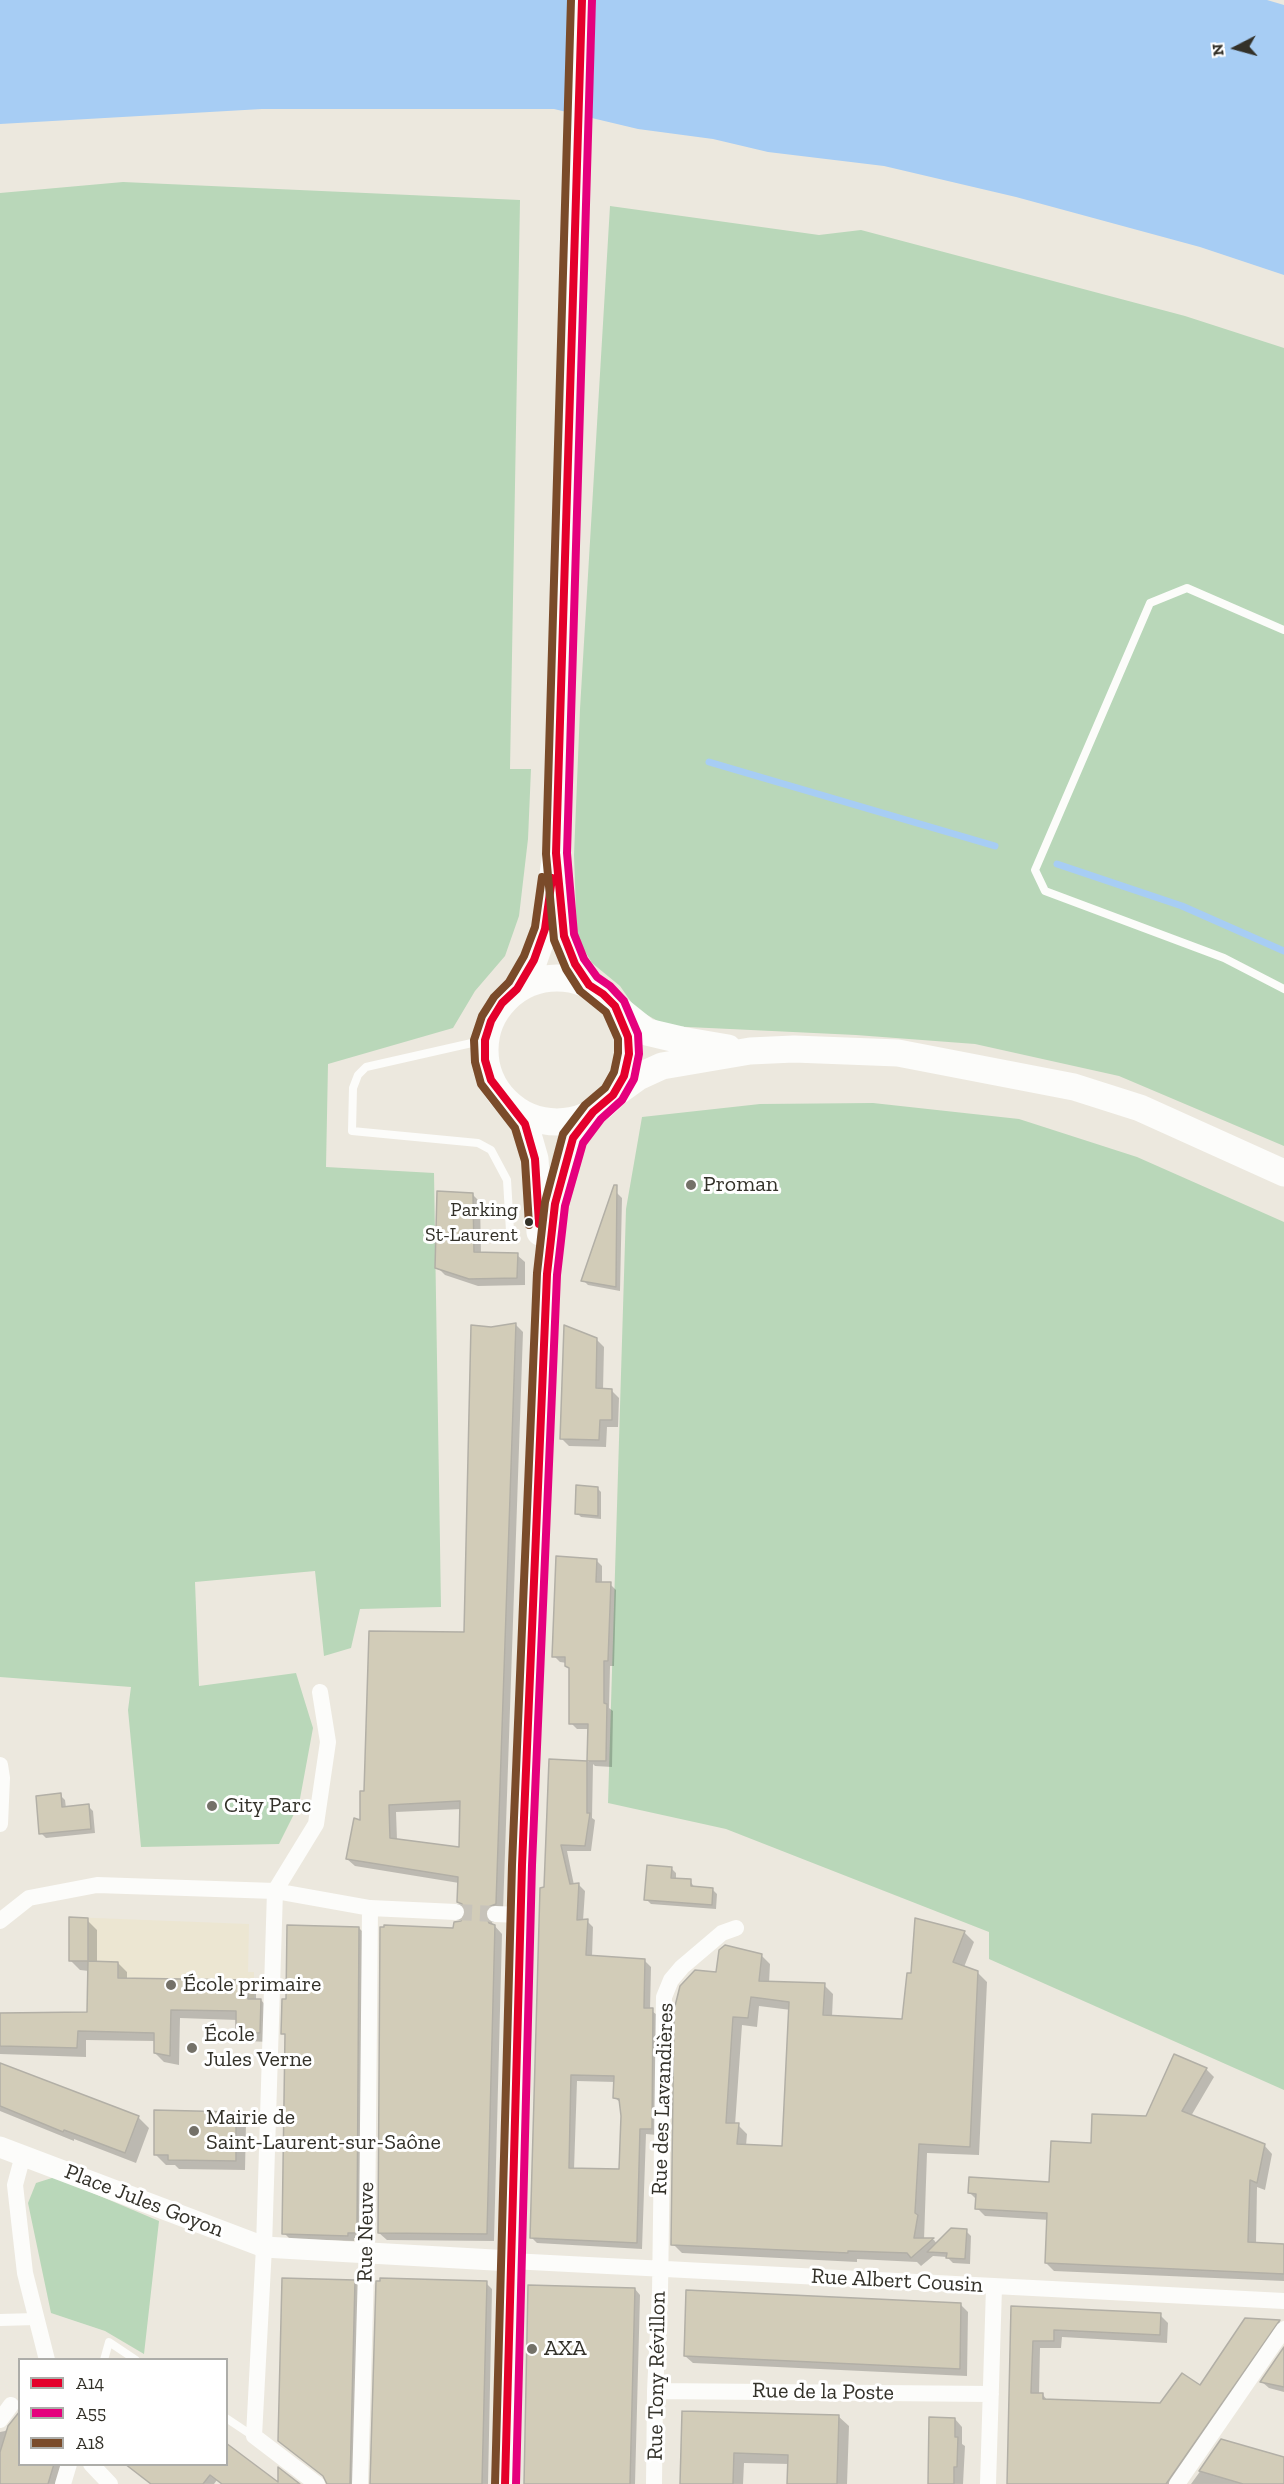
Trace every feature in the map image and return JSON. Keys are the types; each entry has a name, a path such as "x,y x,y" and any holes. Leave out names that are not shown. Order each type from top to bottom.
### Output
{"main road":[{"path":"547,1274 539,1222 535,1158 525,1124 491,1080 485,1060 485,1041 491,1021 502,1003 517,989 534,960 545,929 556,853 582,0"},
{"path":"556,853 564,936 575,964 589,985"},
{"path":"517,989 538,980 556,977 573,979 603,994 647,1032 681,1041 750,1051"},
{"path":"505,2484 511,2260 508,1914 547,1274 555,1204 573,1137 603,1104 624,1076 629,1054 628,1037 615,1006"},
{"path":"516,1110 534,1119 555,1122 575,1119 603,1104 638,1077 662,1066 750,1051 794,1049 897,1053 1074,1087 1140,1108 1284,1173"}],"street":[{"path":"317,2484 254,2436 264,2247 275,1891 316,1824 328,1742 320,1692"},
{"path":"0,1765 3,1778 0,1824"},
{"path":"0,1921 29,1898 97,1885 275,1891 370,1908 456,1912"},
{"name":"Rue Neuve","path":"360,2484 366,2253 370,1908"},
{"name":"Rue des Lavandières","path":"658,2268 664,1997 671,1980 682,1967 722,1933 736,1928"},
{"name":"Place Jules Goyon","path":"0,2147 264,2247 511,2260"},
{"path":"23,2155 15,2185 25,2273 46,2358"},
{"name":"Rue Albert Cousin","path":"511,2260 1284,2301"},
{"name":"Rue Tony Révillon","path":"654,2484 655,2391 660,2292 658,2268"},
{"path":"988,2484 994,2287"},
{"path":"0,2320 36,2319"},
{"path":"1177,2484 1284,2328"},
{"name":"Rue de la Poste","path":"655,2391 991,2394"},
{"path":"0,2420 12,2405"},
{"path":"63,2484 68,2466"},
{"path":"93,2466 110,2484"}],"lane":[{"path":"1284,630 1187,588 1150,603 1035,870 1045,891 1224,958 1284,989"},
{"path":"485,1041 366,1067 358,1076 353,1088 352,1131 478,1143 491,1150 507,1180 510,1231"},
{"path":"105,2358 109,2342 133,2358"},
{"path":"228,2419 254,2436"}],"shaded area":[{"name":"École primaire","path":"69,1917 249,1924 248,1972 254,1972 254,1999 156,2010 150,2033 86,2031 88,1962 69,1961"}],"green space":[{"path":"123,182 520,200 510,769 531,769 528,839 519,916 505,956 475,991 453,1028 328,1064 326,1167 434,1173 441,1607 360,1609 351,1648 324,1656 315,1571 195,1582 199,1686 296,1673 313,1728 299,1804 279,1844 141,1847 128,1710 131,1687 0,1677 0,193"},
{"path":"610,206 819,235 861,230 1185,316 1284,348 1284,1146 1119,1076 975,1044 856,1035 667,1026 636,1009 620,986 592,963 577,938 574,855 580,709"},
{"path":"873,1103 1019,1119 1137,1157 1284,1222 1284,2090 989,1959 989,1932 726,1829 608,1803 626,1209 642,1117 760,1104"},
{"path":"55,2177 159,2221 144,2354 105,2331 51,2313 28,2203 36,2183"}],"water":[{"path":"0,0 1267,0 1284,5 1284,275 1200,247 1016,197 884,166 768,152 713,139 638,129 554,109 262,109 0,124"}],"building":[{"path":"614,1185 617,1185 616,1287 581,1281"},
{"path":"437,1191 473,1193 474,1252 518,1253 517,1278 469,1279 435,1268"},
{"path":"516,1323 496,1904 486,1908 485,1914 489,1923 495,1925 487,2234 378,2233 380,1927 384,1925 453,1928 454,1922 461,1921 466,1912 462,1904 457,1902 458,1877 346,1859 354,1818 360,1820 360,1791 364,1791 369,1631 464,1632 471,1325 491,1327","holes":["460,1801 459,1847 390,1838 389,1805"]},
{"path":"564,1325 597,1338 596,1388 612,1389 612,1420 600,1420 599,1440 560,1439"},
{"path":"576,1485 598,1487 598,1516 575,1514"},
{"path":"556,1556 597,1559 596,1582 611,1582 608,1661 604,1661 604,1703 607,1704 606,1761 587,1761 588,1724 569,1724 569,1668 565,1666 565,1657 552,1657"},
{"path":"549,1759 587,1761 587,1813 590,1813 585,1846 561,1845 570,1884 579,1883 577,1920 588,1919 586,1955 645,1959 644,2008 653,2008 652,2129 640,2129 637,2243 530,2238 540,1888 544,1887","holes":["571,2075 614,2076 613,2098 619,2099 621,2116 619,2169 569,2168"]},
{"path":"61,1793 62,1807 89,1804 91,1829 39,1834 36,1796"},
{"path":"647,1865 672,1867 671,1878 691,1879 691,1886 713,1888 712,1905 644,1900"},
{"path":"69,1917 88,1918 88,1961 69,1961"},
{"path":"915,1918 965,1931 953,1962 978,1971 970,2147 919,2144 915,2213 918,2215 914,2238 934,2238 911,2258 907,2253 848,2251 848,2253 671,2245 674,2010 680,1986 695,1970 716,1972 719,1950 725,1945 762,1954 759,1981 825,1983 823,2015 902,2019 907,1973 911,1973","holes":["751,1997 789,2002 782,2146 737,2144 739,2123 726,2123 733,2017 748,2018"]},
{"path":"287,1925 359,1927 357,2233 348,2233 348,2236 282,2234 285,2034 281,2034 282,1999 286,1999"},
{"path":"88,1961 118,1962 118,1978 248,1980 248,1999 261,1999 260,2033 236,2032 236,2011 171,2010 170,2056 154,2053 154,2033 78,2031 77,2048 0,2046 0,2013 87,2012"},
{"path":"1174,2054 1207,2068 1182,2111 1265,2144 1257,2183 1250,2180 1248,2242 1284,2244 1284,2274 1045,2263 1047,2213 975,2209 976,2194 968,2193 969,2177 1049,2182 1051,2141 1091,2143 1092,2114 1146,2116"},
{"path":"0,2063 139,2116 125,2153 64,2130 63,2132 0,2106"},
{"name":"Mairie de Saint-Laurent-sur-Saône","path":"154,2110 236,2112 236,2161 168,2160 168,2155 154,2155"},
{"path":"951,2228 967,2229 965,2259 946,2258 947,2253 927,2252"},
{"path":"282,2278 355,2280 350,2484 327,2484 323,2476 278,2441"},
{"path":"380,2278 487,2281 482,2484 370,2484 376,2281 380,2281"},
{"path":"528,2285 635,2288 630,2484 524,2484"},
{"path":"686,2290 961,2303 960,2369 684,2356"},
{"path":"1011,2306 1161,2313 1160,2335 1054,2330 1054,2341 1033,2341 1031,2393 1043,2393 1043,2399 1160,2403 1182,2373 1200,2385 1245,2318 1280,2320 1166,2484 1007,2484"},
{"path":"1284,2347 1284,2387 1260,2382"},
{"path":"682,2411 839,2415 837,2484 787,2484 788,2455 734,2453 733,2484 680,2484"},
{"path":"18,2414 18,2466 53,2466 48,2484 0,2484 0,2452 8,2426"},
{"path":"929,2417 955,2418 955,2437 958,2437 954,2484 928,2484"},
{"path":"1221,2439 1284,2457 1284,2484 1243,2484 1199,2471"},
{"path":"228,2444 278,2482 278,2467 300,2484 222,2484 210,2475 203,2484 151,2484 128,2466 228,2466"}],"waterway":[{"path":"709,762 995,846"},
{"path":"1057,864 1182,906 1284,951"}],"tunnel":[{"path":"456,1912 495,1914"}],"transit line":[{"name":"A18","path":"495,2484 512,1865 537,1273 545,1202 563,1134 585,1105 605,1088 614,1072 618,1053 618,1039 606,1012 580,991 566,969 554,940 546,854 571,0"},
{"name":"A14","path":"505,2484 522,1865 547,1274 555,1204 573,1138 593,1112 613,1095 624,1076 629,1054 628,1037 615,1006 589,985 575,964 564,936 556,853 582,0"},
{"name":"A55","path":"516,2484 532,1865 557,1275 565,1206 583,1143 601,1119 622,1100 634,1079 639,1054 638,1034 624,1001 610,986 597,977 584,959 574,934 567,853 592,0"},
{"name":"A18","path":"529,1225 525,1161 515,1128 481,1084 475,1062 474,1040 482,1016 494,997 509,982 524,956 535,927 542,877"},
{"name":"A14","path":"539,1224 535,1159 525,1124 491,1080 485,1060 485,1040 491,1021 502,1003 517,989 534,960 545,929 552,878"}],"place":[{"name":"Proman","path":"691,1185"},
{"name":"Parking St-Laurent","path":"529,1222"},
{"name":"City Parc","path":"212,1806"},
{"name":"École primaire","path":"171,1985"},
{"name":"École Jules Verne","path":"192,2048"},
{"name":"Mairie de Saint-Laurent-sur-Saône","path":"194,2131"},
{"name":"AXA","path":"532,2349"}]}
